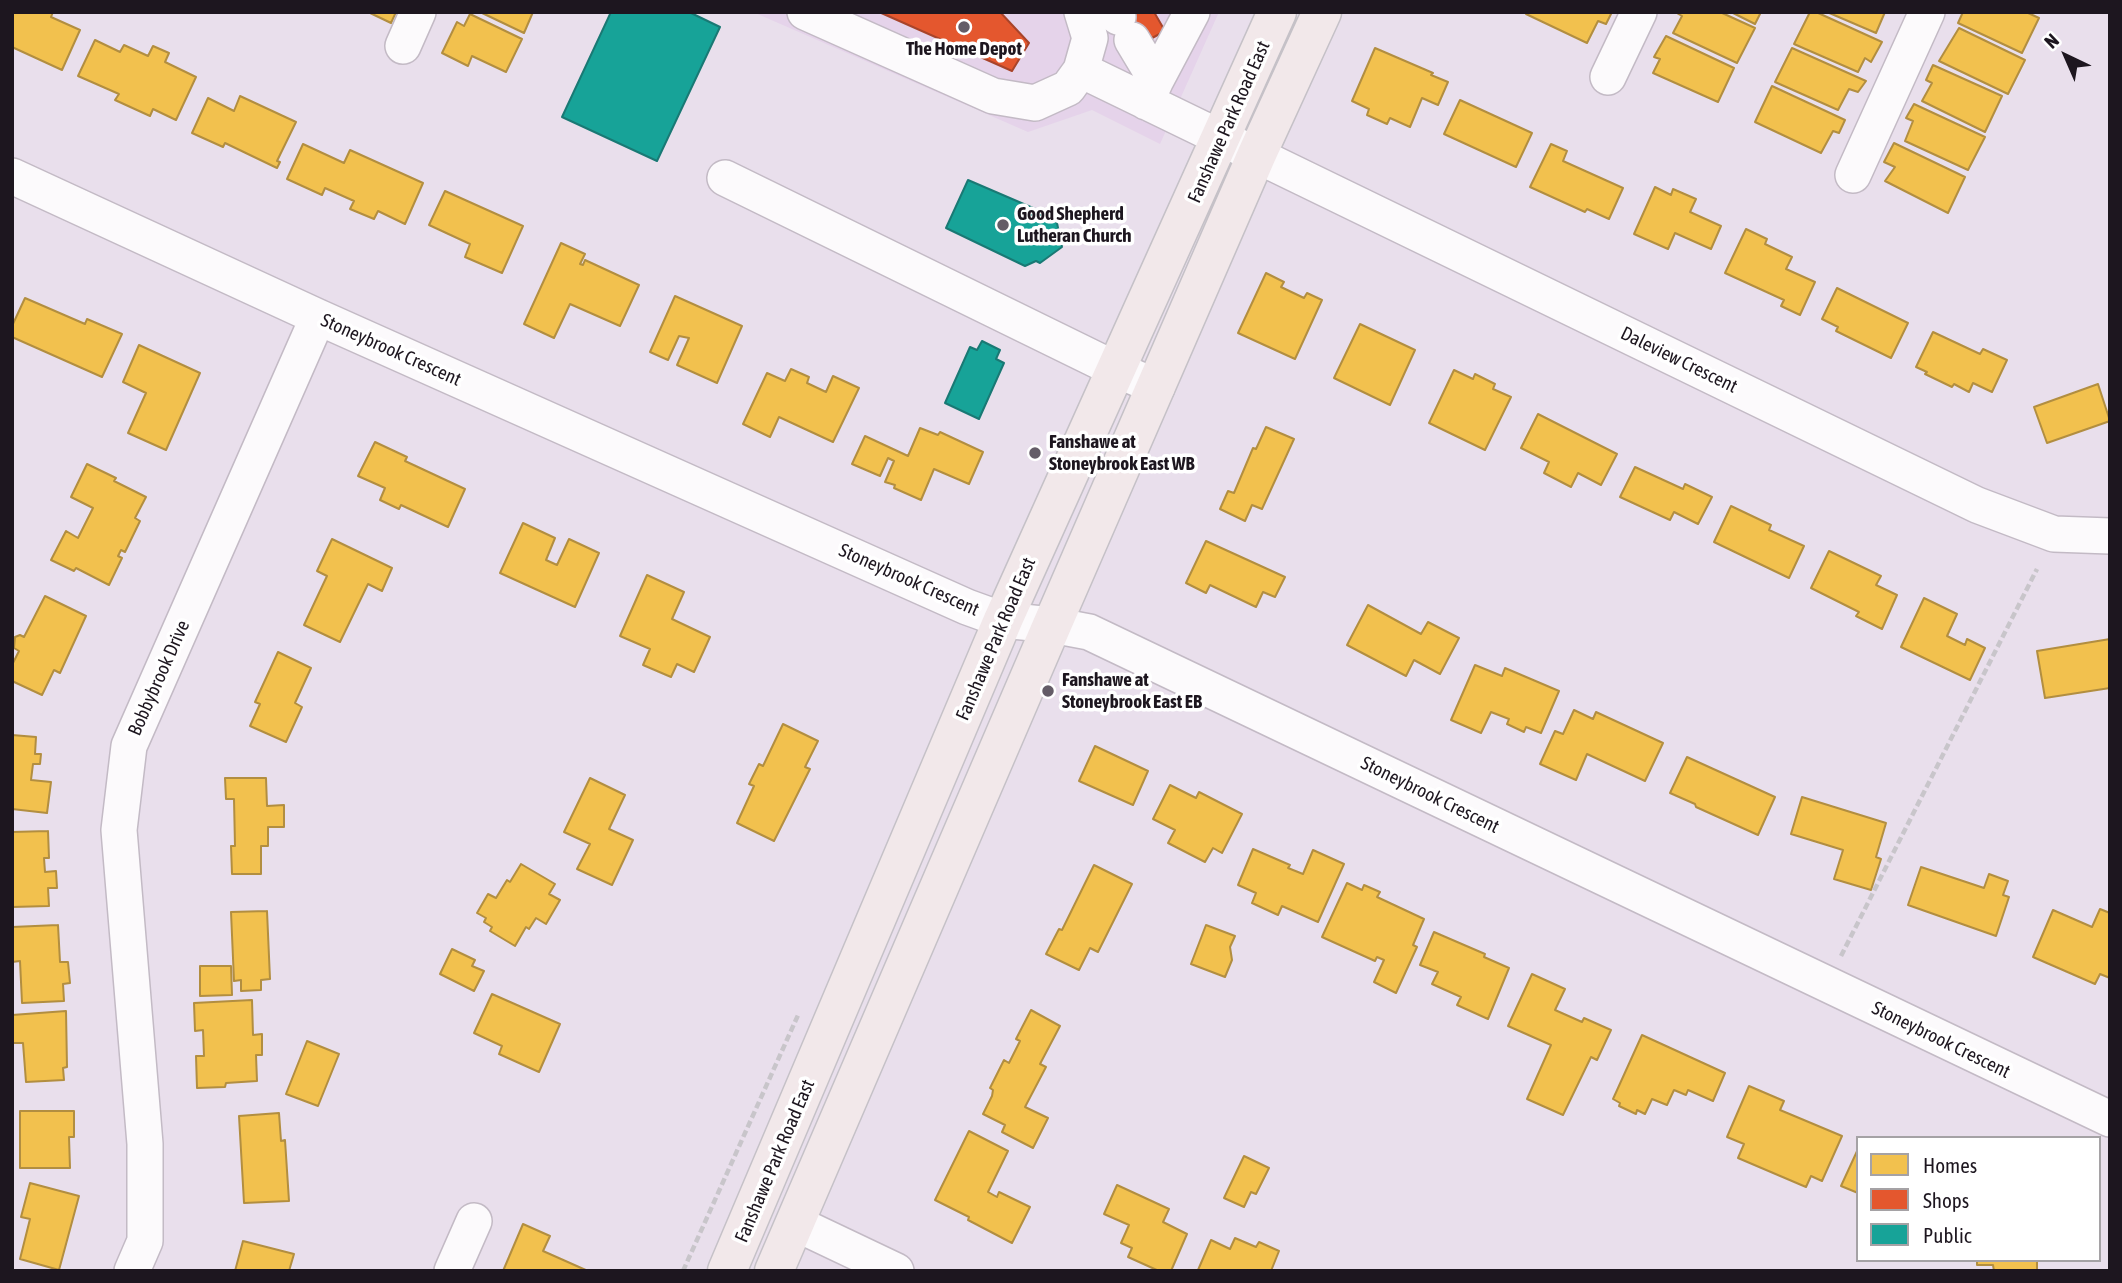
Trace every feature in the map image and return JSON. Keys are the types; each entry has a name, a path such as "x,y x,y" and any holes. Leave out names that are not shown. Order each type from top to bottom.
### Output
{"main road":[{"name":"Fanshawe Park Road East","path":"727,1271 1003,620 1278,12"},
{"name":"Fanshawe Park Road East","path":"774,1271 1257,154 1322,12"}],"street":[{"path":"403,46 418,12"},
{"path":"805,12 993,96 1035,103 1068,88 1082,70 1090,38 1082,12"},
{"path":"1151,91 1192,12"},
{"path":"1608,76 1639,12"},
{"path":"1853,175 1927,12"},
{"path":"1122,23 1151,91"},
{"name":"Daleview Crescent","path":"1082,70 1151,91 1222,139 1977,505 2054,534 2110,536"},
{"name":"Stoneybrook Crescent","path":"12,176 318,317 967,607 1003,620 1089,632 2110,1119"},
{"path":"725,178 1157,387"},
{"name":"Bobbybrook Drive","path":"132,1271 145,1241 145,1158 119,830 129,746 318,317"},
{"path":"452,1271 474,1222"},
{"path":"795,1223 896,1271"}],"path":[{"path":"1841,956 2037,569"}],"shaded area":[{"path":"753,12 1219,12 1160,144 1092,110 1028,132"}],"building: Homes":[{"path":"12,12 53,12 51,17 80,30 62,70 12,47"},
{"path":"368,12 396,12 391,23"},
{"path":"480,12 533,12 524,33"},
{"path":"1612,12 1606,24 1598,21 1587,43 1526,14"},
{"path":"1675,12 1720,12 1755,28 1737,63 1673,33 1682,16"},
{"path":"1731,12 1761,12 1755,24"},
{"path":"1810,12 1816,12 1882,42 1871,62 1865,58 1858,72 1794,44"},
{"path":"1827,12 1885,12 1876,33"},
{"path":"1963,12 2026,12 2039,18 2022,53 1958,23"},
{"path":"470,14 522,39 506,72 472,56 468,66 442,53 457,22 464,26"},
{"path":"1959,28 2025,60 2008,94 1939,61"},
{"path":"1666,36 1734,68 1718,102 1653,73 1660,59 1654,57"},
{"path":"95,40 120,52 124,45 148,56 153,46 169,53 165,62 196,77 176,120 153,109 150,116 115,100 119,94 78,76"},
{"path":"1375,48 1448,82 1438,105 1422,98 1410,127 1390,118 1387,124 1367,115 1369,109 1352,101"},
{"path":"1792,48 1866,81 1858,92 1849,89 1838,110 1775,82"},
{"path":"1933,65 2002,96 1985,132 1922,101 1932,83 1926,80"},
{"path":"1772,86 1845,120 1839,133 1833,131 1821,153 1755,122"},
{"path":"240,96 296,122 277,161 280,162 277,168 225,143 223,147 192,133 208,98 234,111"},
{"path":"1460,100 1532,133 1516,167 1444,134"},
{"path":"1914,104 1985,137 1968,170 1905,141 1913,121 1906,118"},
{"path":"1894,143 1965,177 1948,213 1885,181 1895,167 1884,162"},
{"path":"303,144 344,163 350,150 423,183 405,224 378,211 374,219 350,209 354,201 325,188 322,195 287,179"},
{"path":"1551,144 1567,151 1563,161 1623,188 1609,219 1587,209 1585,212 1530,187"},
{"path":"1655,187 1671,195 1673,189 1696,199 1690,212 1721,226 1711,249 1675,233 1668,249 1634,234"},
{"path":"445,191 523,226 502,273 465,257 470,244 429,225"},
{"path":"1746,229 1767,239 1765,244 1792,257 1786,269 1815,282 1800,315 1781,306 1784,300 1725,273"},
{"path":"561,243 585,254 580,264 583,265 585,260 639,285 620,326 570,304 554,338 524,324"},
{"path":"1266,273 1284,282 1281,287 1304,298 1307,293 1322,300 1295,359 1238,333"},
{"path":"1837,288 1908,323 1891,358 1836,331 1838,327 1822,319"},
{"path":"675,296 742,326 717,383 677,365 689,338 679,336 668,360 650,352"},
{"path":"25,298 85,324 87,319 122,334 102,377 12,337 12,326"},
{"path":"1360,324 1415,350 1390,405 1334,378"},
{"path":"1933,332 1980,354 1983,349 2007,360 1992,392 1973,383 1969,392 1954,384 1952,387 1916,367"},
{"path":"139,345 200,373 166,450 128,433 146,393 123,382"},
{"path":"791,369 809,377 807,383 826,392 833,376 859,388 833,442 779,417 770,437 743,424 767,373 785,381"},
{"path":"1454,370 1473,379 1475,374 1495,384 1493,389 1511,397 1485,450 1429,423"},
{"path":"2098,384 2110,421 2047,443 2034,407"},
{"path":"1538,414 1617,454 1601,485 1578,473 1571,487 1544,473 1549,462 1521,448"},
{"path":"1266,427 1294,439 1262,509 1252,505 1245,521 1220,509 1228,491 1234,493 1253,448 1256,449"},
{"path":"920,428 938,435 940,432 983,452 969,484 934,469 921,500 885,482 894,461 888,458 880,476 852,464 865,436 908,456"},
{"path":"375,442 407,457 405,461 465,489 448,527 401,505 399,509 380,500 385,488 358,476"},
{"path":"87,464 146,497 135,518 140,521 125,552 121,550 118,556 122,558 109,585 76,568 74,571 51,560 66,531 78,538 93,508 71,497"},
{"path":"1635,467 1683,489 1685,484 1712,497 1698,524 1674,512 1670,520 1620,497"},
{"path":"1731,506 1771,525 1769,530 1804,546 1789,578 1714,542"},
{"path":"523,523 555,538 546,560 557,565 569,539 599,553 575,607 500,573"},
{"path":"332,539 392,568 382,591 368,584 340,642 304,625 327,576 317,571"},
{"path":"1206,541 1285,577 1275,597 1263,592 1256,607 1210,585 1206,593 1186,583"},
{"path":"1829,551 1881,576 1876,585 1897,595 1882,629 1856,616 1859,612 1811,588"},
{"path":"647,575 684,592 672,619 710,637 694,672 677,664 671,677 643,665 650,649 620,636"},
{"path":"45,596 86,616 60,673 54,670 42,695 12,681 12,665 19,651 14,648 15,637 24,637"},
{"path":"1924,598 1957,614 1947,636 1965,645 1967,639 1985,648 1970,680 1901,647"},
{"path":"1368,605 1421,634 1428,622 1459,638 1440,674 1414,660 1406,676 1347,645"},
{"path":"2110,639 2110,688 2045,698 2037,651"},
{"path":"278,652 311,668 295,703 302,707 286,742 250,726 260,704 255,702"},
{"path":"1475,665 1502,676 1505,668 1559,691 1541,733 1526,727 1524,732 1507,724 1509,719 1491,712 1481,733 1451,720"},
{"path":"1574,710 1593,719 1596,712 1663,743 1645,781 1587,754 1576,780 1540,764 1555,731 1563,734"},
{"path":"783,724 818,741 805,767 810,769 774,841 737,823 754,786 749,784 759,764 763,766"},
{"path":"12,735 36,737 35,754 41,754 40,764 33,764 31,780 51,782 47,813 12,809"},
{"path":"1095,746 1148,771 1133,805 1079,781"},
{"path":"1687,757 1775,797 1758,835 1670,793"},
{"path":"225,778 266,778 267,806 284,805 284,827 268,827 268,846 261,846 261,874 232,874 231,846 235,846 234,799 226,799"},
{"path":"590,778 625,795 609,829 633,840 612,885 577,869 590,844 564,832"},
{"path":"1170,785 1196,798 1199,792 1242,814 1222,853 1213,848 1205,862 1168,843 1175,830 1153,819"},
{"path":"1802,797 1886,823 1876,857 1881,859 1871,890 1834,879 1843,850 1791,834"},
{"path":"48,831 49,858 44,858 45,872 56,871 57,888 48,888 49,906 12,907 12,832"},
{"path":"1253,849 1290,865 1288,868 1303,874 1313,850 1344,864 1318,922 1282,906 1278,915 1252,903 1256,893 1238,885"},
{"path":"521,864 555,884 549,894 560,900 546,924 536,918 529,929 526,927 515,946 490,931 492,927 484,922 486,918 477,913 488,894 496,898"},
{"path":"1094,865 1132,884 1098,952 1090,948 1079,970 1046,954 1059,929 1062,930"},
{"path":"1921,867 1984,888 1989,874 2008,881 2003,895 2009,897 1996,936 1908,905"},
{"path":"1347,883 1362,890 1364,885 1380,892 1377,897 1424,919 1413,945 1417,947 1396,993 1374,982 1384,960 1377,957 1375,961 1322,937"},
{"path":"2100,909 2110,913 2110,978 2100,974 2095,984 2033,957 2053,910 2092,927"},
{"path":"267,911 270,979 261,980 261,990 241,991 241,980 234,981 231,912"},
{"path":"58,925 60,962 68,962 70,983 63,984 64,1001 22,1003 20,961 12,962 12,927"},
{"path":"1206,925 1235,936 1230,947 1232,960 1225,977 1191,964"},
{"path":"1434,932 1485,954 1484,957 1509,968 1488,1019 1457,1005 1461,997 1432,984 1438,972 1420,965"},
{"path":"452,949 475,960 472,966 484,971 474,991 440,974"},
{"path":"200,966 231,966 232,995 200,996"},
{"path":"1532,974 1565,989 1555,1010 1582,1022 1584,1018 1611,1030 1597,1060 1591,1057 1563,1115 1527,1099 1551,1045 1508,1026"},
{"path":"492,994 560,1024 539,1072 499,1054 502,1046 474,1033"},
{"path":"252,1000 253,1035 262,1034 262,1055 256,1055 257,1081 226,1083 225,1087 197,1088 196,1056 204,1056 203,1030 195,1031 194,1003"},
{"path":"1031,1010 1060,1026 1040,1064 1046,1067 1025,1107 1048,1118 1033,1148 1002,1132 1005,1125 983,1114 992,1096 993,1090 990,1088 1004,1060 1009,1063 1020,1041 1016,1039"},
{"path":"66,1011 67,1067 63,1068 64,1080 26,1082 23,1043 12,1043 12,1015"},
{"path":"1642,1035 1725,1073 1713,1101 1688,1090 1686,1095 1674,1090 1667,1105 1652,1099 1645,1114 1637,1110 1636,1114 1619,1106 1620,1103 1613,1099"},
{"path":"307,1041 339,1054 318,1106 286,1094"},
{"path":"1749,1086 1784,1101 1780,1110 1842,1136 1822,1181 1811,1176 1806,1187 1738,1158 1744,1144 1727,1137"},
{"path":"20,1111 74,1111 74,1137 69,1137 70,1168 20,1168"},
{"path":"279,1113 281,1141 285,1140 289,1201 244,1203 239,1116"},
{"path":"969,1131 1008,1151 988,1192 997,1197 999,1192 1030,1207 1012,1243 935,1200"},
{"path":"1856,1153 1856,1192 1841,1186"},
{"path":"1244,1156 1269,1168 1256,1194 1251,1192 1244,1207 1224,1198"},
{"path":"30,1183 79,1196 59,1270 20,1259 30,1219 21,1217"},
{"path":"1117,1185 1169,1209 1163,1222 1187,1234 1171,1271 1159,1271 1128,1257 1132,1248 1121,1243 1129,1225 1104,1214"},
{"path":"523,1224 550,1236 543,1251 588,1271 503,1271"},
{"path":"1235,1238 1256,1247 1259,1242 1279,1251 1271,1271 1198,1270 1211,1240 1230,1249"},
{"path":"243,1241 294,1254 289,1271 235,1271"},
{"path":"1977,1262 2037,1262 2037,1271 1994,1271 1993,1265 1977,1265"}],"building: Shops":[{"name":"The Home Depot","path":"879,12 1000,12 1029,43 1012,71"},
{"path":"1122,12 1154,12 1165,31 1143,43"}],"building: Public":[{"path":"611,12 689,12 720,27 657,161 562,117"},
{"name":"Good Shepherd Lutheran Church","path":"968,180 1047,214 1047,217 1057,223 1062,247 1040,263 1036,261 1025,266 946,228"},
{"path":"982,341 1000,350 996,359 1004,363 979,419 945,403 970,347 977,350"}],"place":[{"name":"The Home Depot","path":"964,27"},
{"name":"Good Shepherd Lutheran Church","path":"1003,225"},
{"name":"Fanshawe at Stoneybrook East WB","path":"1035,453"},
{"name":"Fanshawe at Stoneybrook East EB","path":"1048,691"}]}
